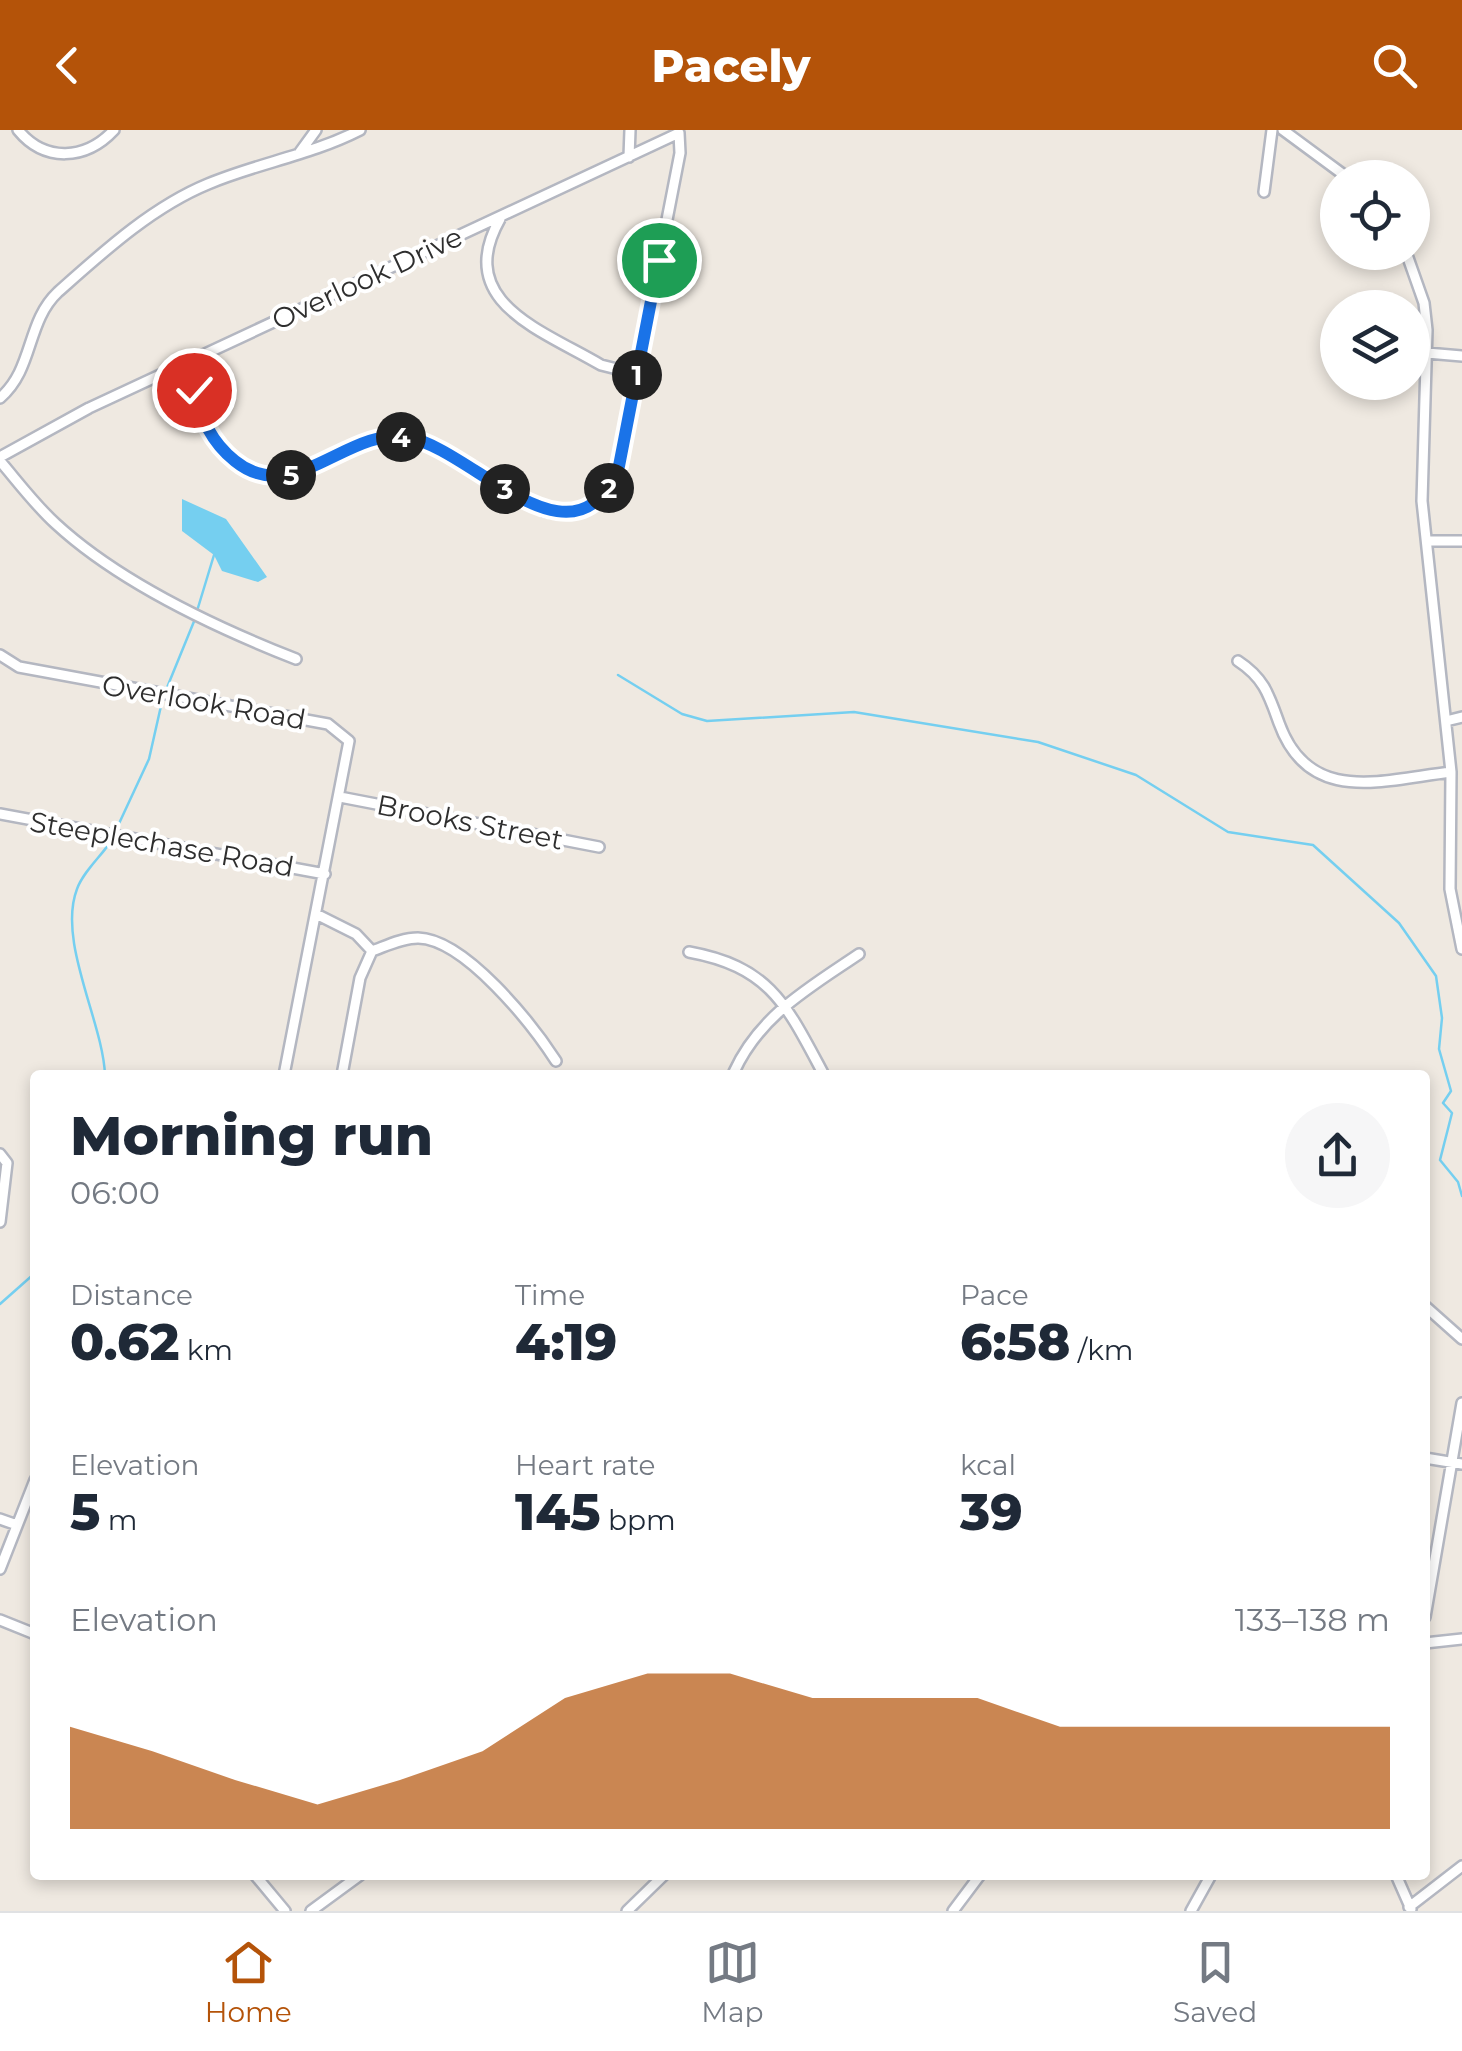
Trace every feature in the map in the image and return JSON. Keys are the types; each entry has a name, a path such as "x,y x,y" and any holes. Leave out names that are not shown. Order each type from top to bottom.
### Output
{"street":[{"path":"18,130 38,148 65,154 95,148 114,130"},
{"path":"299,152 316,130"},
{"path":"0,398 21,374 38,321 50,302 167,205 207,184 299,152 318,150 360,130"},
{"path":"629,156 630,130"},
{"path":"1264,192 1272,130"},
{"path":"1284,130 1324,160"},
{"path":"189,364 202,418 212,437 252,471 289,475 379,438 404,437 558,514 588,506 614,480 680,153 678,131"},
{"name":"Overlook Drive","path":"0,459 63,420 678,131"},
{"path":"502,216 488,244 490,285 510,310 601,364 617,369 638,366"},
{"path":"468,230 488,244"},
{"path":"1430,353 1462,356"},
{"path":"1424,400 1421,454 1451,772 1450,888 1462,949"},
{"path":"0,459 56,525 80,544 205,622 296,659"},
{"path":"1428,542 1462,540"},
{"name":"Overlook Road","path":"0,655 19,668 335,726 349,741 285,1070"},
{"path":"1238,661 1262,680 1286,741 1318,775 1350,782 1451,772"},
{"path":"1446,721 1462,717"},
{"name":"Brooks Street","path":"340,797 599,848"},
{"name":"Steeplechase Road","path":"0,814 324,874"},
{"path":"316,914 356,934 372,952"},
{"path":"343,1070 360,978 372,952 417,938 444,947 496,986 556,1061"},
{"path":"689,952 732,961 758,976 785,1004 821,1070"},
{"path":"735,1070 752,1038 785,1004 859,954"},
{"path":"0,1154 7,1163 0,1222"},
{"path":"1430,1310 1462,1339"},
{"path":"1430,1594 1457,1463 1462,1403"},
{"path":"1430,1459 1457,1463"},
{"path":"0,1569 30,1492"},
{"path":"0,1519 17,1525"},
{"path":"0,1620 30,1632"},
{"path":"1430,1642 1462,1639"},
{"path":"1398,1880 1411,1909 1462,1866"},
{"path":"259,1880 285,1911"},
{"path":"311,1911 353,1880"},
{"path":"627,1911 659,1880"},
{"path":"953,1911 976,1880"},
{"path":"1191,1911 1209,1880"}],"water":[{"path":"182,499 226,519 267,577 258,582 222,571 214,555 182,531"}],"waterway":[{"path":"197,611 214,555"},
{"path":"166,690 195,619"},
{"path":"618,675 682,714 707,721 854,712 1038,742 1136,775 1228,832 1313,845 1399,923 1436,976 1442,1018 1439,1049 1451,1091 1443,1103 1452,1113 1440,1160 1458,1182 1462,1196"},
{"path":"116,830 149,759 163,697"},
{"path":"104,1070 77,957 72,910 80,882 113,838"},
{"path":"0,1304 30,1277"}],"route":[{"path":"194,390 212,437 226,454 258,474 289,475 379,438 404,437 426,444 544,510 558,514 574,512 606,492 619,466 659,260"}]}
